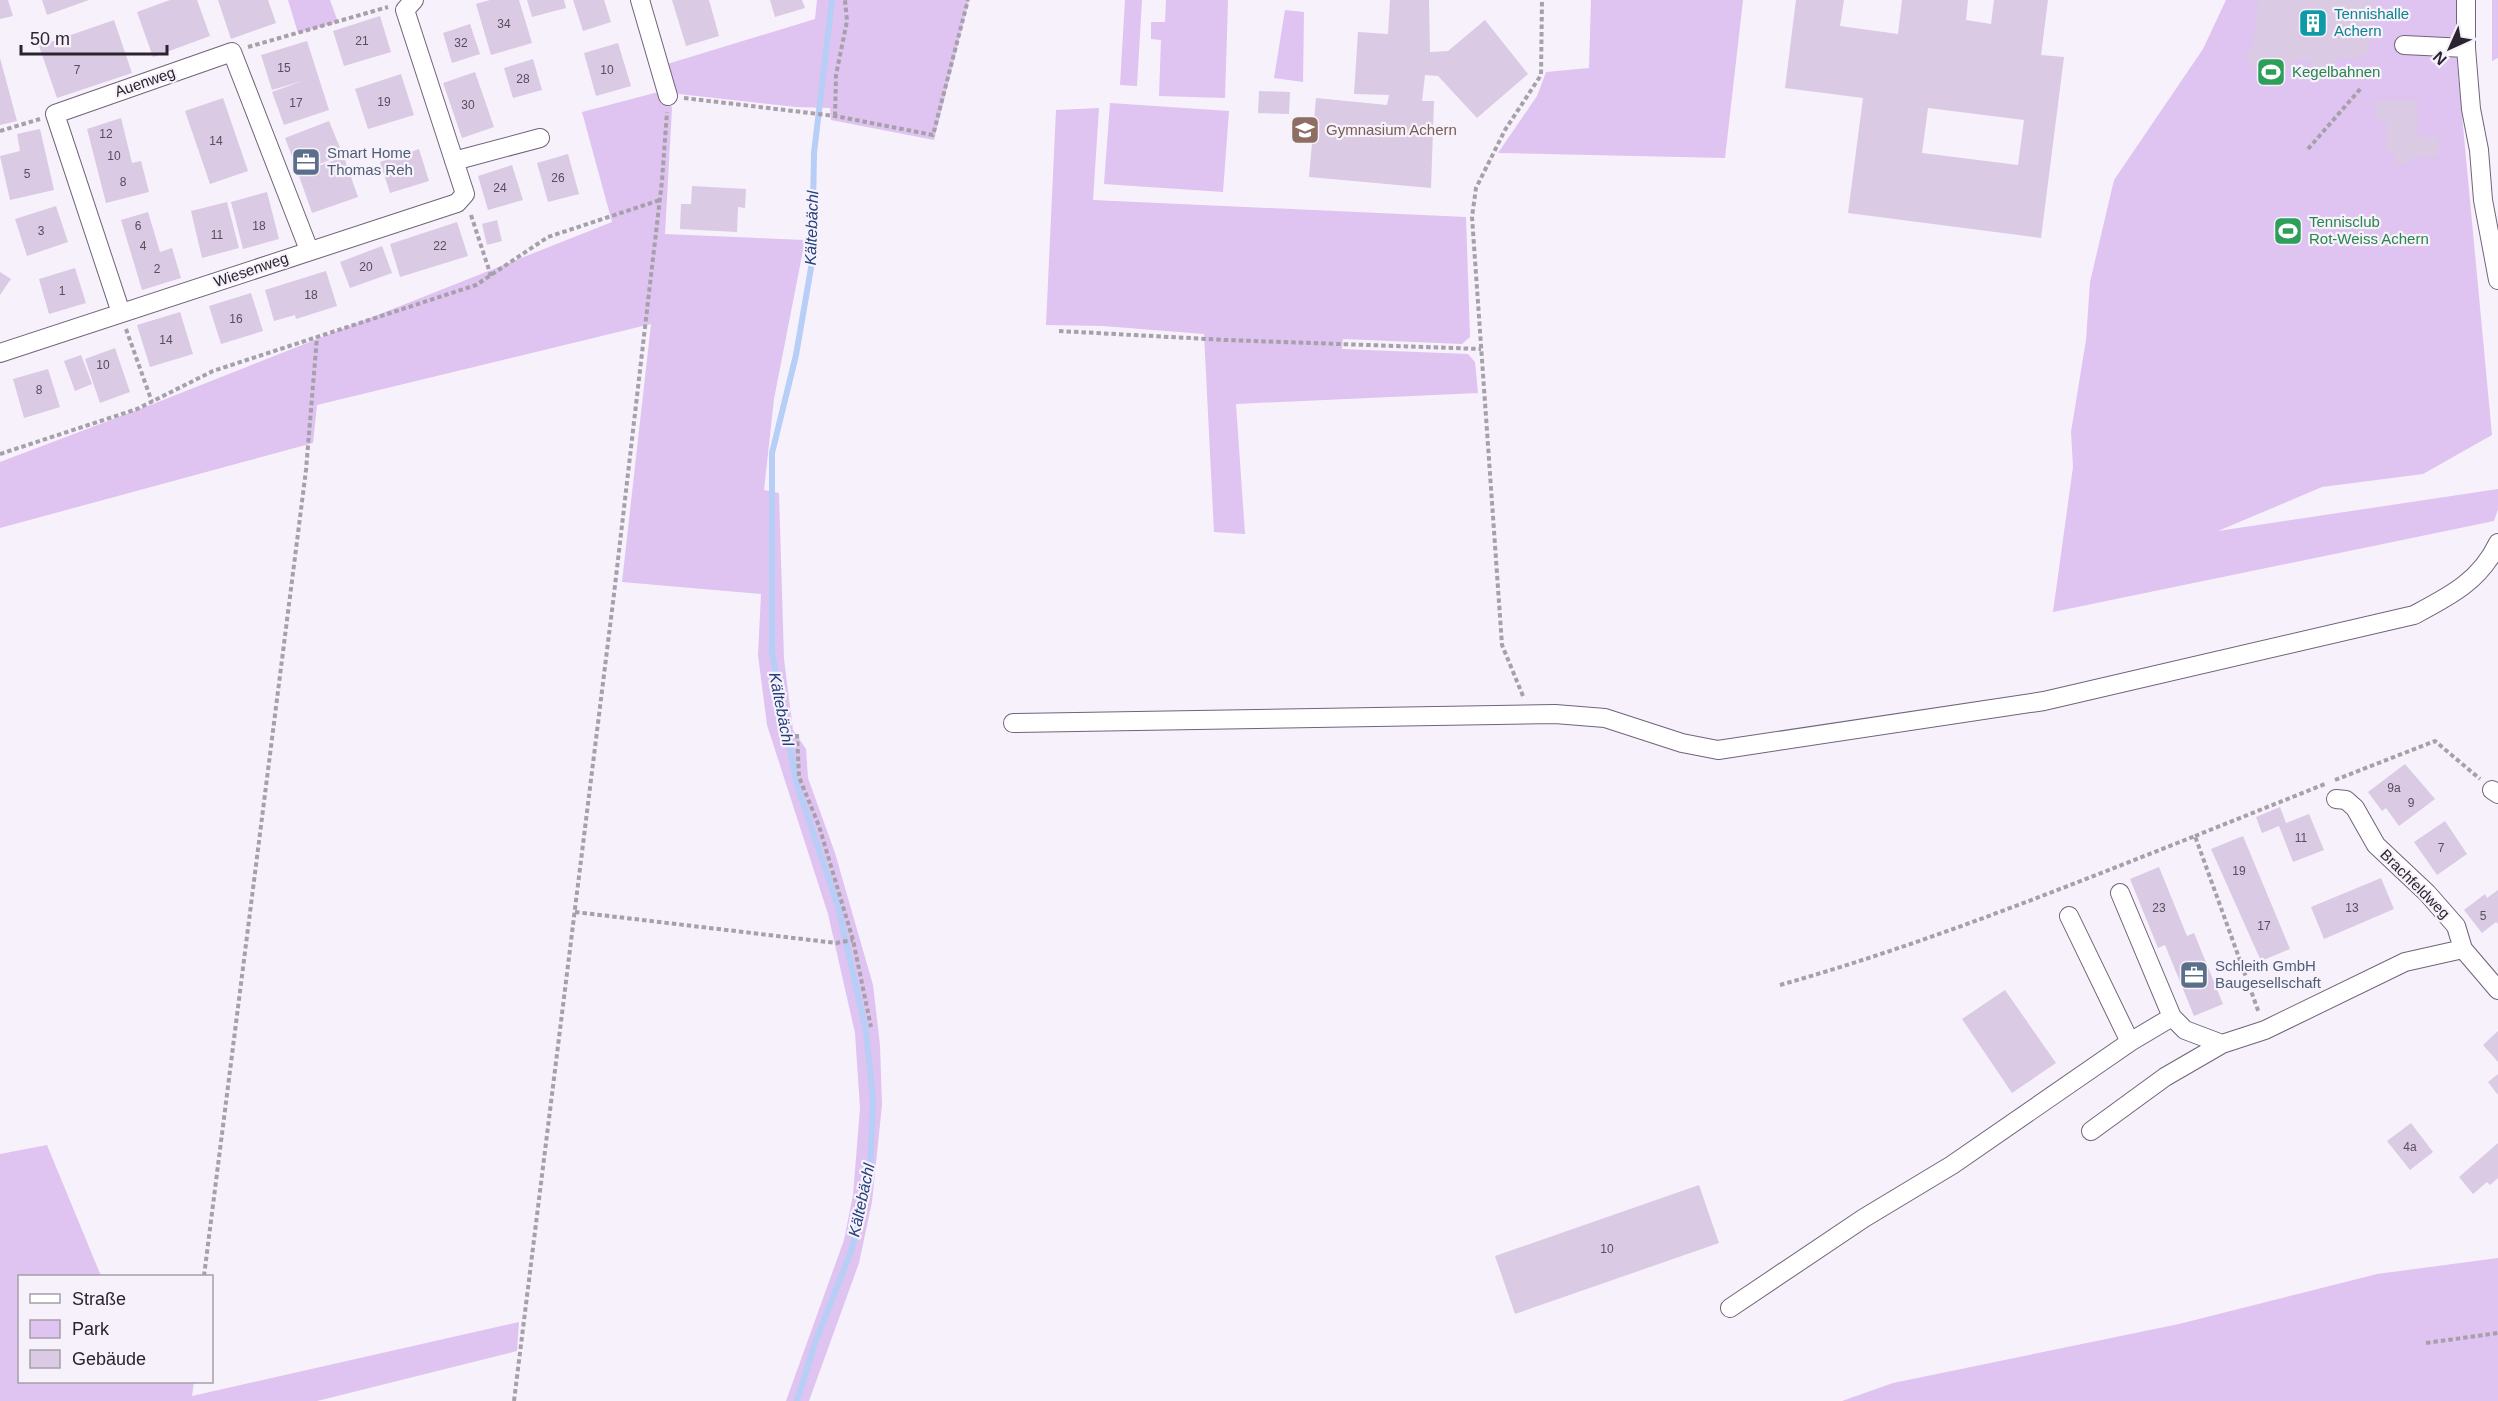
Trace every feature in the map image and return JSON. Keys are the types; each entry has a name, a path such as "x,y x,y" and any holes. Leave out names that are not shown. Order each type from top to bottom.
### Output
{"street":[{"path":"413,0 405,10 465,194"},
{"path":"640,0 668,96"},
{"path":"2466,0 2466,48 2471,109 2479,150 2483,200 2498,280"},
{"path":"2404,45 2466,48"},
{"path":"232,52 309,250"},
{"name":"Auenweg","path":"55,114 232,52"},
{"path":"55,114 121,313"},
{"path":"454,160 540,138"},
{"name":"Wiesenweg","path":"0,353 457,203 465,194"},
{"path":"1013,723 1555,714 1605,718 1682,743 1718,750 2044,701 2414,615 2457,592 2489,562 2498,543"},
{"name":"Brachfeldweg","path":"2336,799 2346,800 2355,808 2376,845 2427,893 2456,926 2463,949 2498,990"},
{"path":"2120,893 2172,1017 2185,1030 2222,1044"},
{"path":"2069,916 2130,1042"},
{"path":"2091,1131 2165,1077 2222,1044 2265,1030 2405,962 2463,949"},
{"path":"1730,1308 1864,1218 1952,1165 2130,1042 2172,1017"}],"path":[{"path":"232,52 413,0"},
{"path":"835,116 836,75 847,21 845,0"},
{"path":"514,1401 660,200 668,96 825,114 933,135 968,0"},
{"path":"1522,696 1502,645 1472,217 1476,188 1505,130 1541,75 1542,0"},
{"path":"2308,149 2362,87"},
{"path":"0,131 55,114"},
{"path":"465,194 491,276"},
{"path":"0,454 137,409 213,371 476,285 548,237 660,200"},
{"path":"121,313 152,402"},
{"path":"1059,331 1226,340 1480,349"},
{"path":"204,1275 304,481 317,337"},
{"path":"797,734 799,777 819,826 853,940 871,1027"},
{"path":"575,912 836,943 853,940"},
{"path":"2426,1343 2498,1333"}],"green space":[{"path":"288,0 330,0 338,22 298,33"},
{"path":"817,0 969,0 934,140 831,120 830,108 796,107 679,94 671,90 664,65 815,19"},
{"path":"1125,0 1142,0 1137,86 1120,85"},
{"path":"1166,0 1228,0 1225,98 1159,96 1161,40 1151,39 1151,22 1165,22"},
{"path":"1591,0 1743,0 1725,158 1498,153 1537,96 1546,72 1589,68"},
{"name":"Tennisclub Rot-Weiss Achern","path":"2226,0 2456,0 2457,62 2492,435 2423,474 2322,487 2218,531 2498,489 2498,509 2494,521 2053,612 2073,467 2071,432 2086,340 2090,282 2114,180 2203,49"},
{"path":"2492,0 2498,0 2498,58 2492,61"},
{"path":"1285,10 1304,12 1303,82 1274,78"},
{"path":"666,90 672,108 665,234 805,240 774,399 764,490 779,493 784,659 793,730 806,749 808,778 835,853 873,985 880,1045 882,1105 872,1202 859,1263 809,1401 786,1401 844,1240 853,1195 860,1108 855,1033 828,914 767,725 758,655 761,594 622,582 651,324 317,405 313,443 0,528 0,462 153,404 612,222 582,112"},
{"path":"1110,103 1229,111 1223,192 1104,184"},
{"path":"1099,108 1093,200 1466,217 1470,337 1462,344 1343,339 1342,349 1468,354 1475,362 1478,393 1236,404 1245,534 1214,532 1204,334 1103,326 1046,325 1056,110"},
{"path":"47,1145 101,1275 18,1275 18,1383 194,1383 192,1396 519,1322 517,1351 317,1401 0,1401 0,1154"},
{"path":"2498,1258 2498,1401 1842,1401 1893,1383 2179,1324 2377,1274"}],"building":[{"path":"0,0 8,0 13,16 0,19"},
{"path":"42,0 89,0 47,15"},
{"path":"170,0 197,0 210,36 153,57 137,12"},
{"path":"218,0 268,0 276,23 231,39"},
{"path":"490,0 519,0 532,43 491,55 476,4"},
{"path":"527,0 564,0 566,8 532,17"},
{"path":"573,0 604,0 611,22 583,31"},
{"path":"672,0 709,0 719,36 686,46"},
{"path":"770,0 802,0 805,8 775,17"},
{"path":"1390,0 1429,0 1430,52 1448,51 1485,20 1528,74 1477,118 1438,76 1425,75 1422,101 1434,101 1431,188 1309,177 1316,98 1387,105 1389,95 1354,94 1358,32 1388,34"},
{"path":"1796,0 1844,0 1840,26 1898,34 1902,0 1968,0 1966,20 1991,24 1994,0 2048,0 2041,55 2064,57 2041,238 1848,213 1863,98 1785,88","holes":["1928,108 2024,120 2018,165 1922,153"]},
{"name":"Tennishalle Achern","path":"2258,0 2374,0 2368,52 2361,59 2341,57 2331,71 2314,69 2309,61 2294,60 2285,72 2280,71 2271,75 2268,71 2260,76 2244,54 2253,45"},
{"path":"380,16 391,52 344,66 333,31"},
{"path":"114,20 132,73 57,98 39,46"},
{"path":"470,24 480,54 452,63 443,33"},
{"path":"307,41 329,110 284,125 272,92 302,81 272,90 261,55"},
{"path":"618,43 631,86 596,96 584,53"},
{"path":"0,58 17,121 0,125"},
{"path":"533,59 542,90 513,98 504,68"},
{"path":"475,72 494,127 462,138 443,83"},
{"path":"401,74 414,115 368,129 355,89"},
{"path":"1259,91 1290,92 1289,114 1258,113"},
{"path":"223,98 248,171 210,184 185,111"},
{"path":"2417,100 2418,136 2438,136 2439,157 2409,158 2409,164 2395,165 2395,152 2386,152 2386,120 2375,120 2375,101"},
{"path":"121,118 132,163 141,161 149,192 106,203 87,129"},
{"path":"329,121 343,155 298,172 285,138"},
{"path":"40,129 54,190 10,200 0,156 20,151 17,134"},
{"path":"419,149 429,181 390,193 380,162"},
{"path":"568,154 579,194 548,202 537,163"},
{"path":"344,157 358,197 312,213 298,173"},
{"path":"512,165 523,200 488,210 478,176"},
{"path":"692,186 746,189 745,208 738,207 737,232 680,229 681,204 691,204"},
{"path":"267,192 279,239 243,249 231,202"},
{"path":"227,202 239,248 202,258 191,211"},
{"path":"56,206 68,242 27,256 15,219"},
{"path":"148,212 160,252 172,248 181,278 142,290 121,220"},
{"path":"497,220 502,241 487,245 482,224"},
{"path":"457,222 468,256 400,277 390,244"},
{"path":"382,246 392,273 350,288 340,262"},
{"path":"75,268 86,303 49,314 39,279"},
{"path":"326,271 337,306 296,319 295,315 274,321 265,290"},
{"path":"0,272 11,279 0,295"},
{"path":"251,293 263,331 221,344 209,306"},
{"path":"180,312 193,354 150,367 137,325"},
{"path":"115,348 130,392 100,403 85,359"},
{"path":"81,355 92,384 75,391 64,361"},
{"path":"48,369 60,407 24,418 13,379"},
{"path":"2405,764 2435,799 2399,826 2386,808 2382,811 2368,792"},
{"path":"2280,807 2286,823 2309,814 2324,850 2293,862 2279,826 2262,833 2256,817"},
{"path":"2445,821 2467,854 2437,875 2414,842"},
{"path":"2243,836 2290,949 2261,961 2211,849"},
{"path":"2159,867 2187,936 2194,933 2223,1004 2194,1016 2165,945 2158,948 2130,879"},
{"path":"2381,878 2394,909 2324,939 2311,907"},
{"path":"2498,890 2498,924 2496,922 2482,933 2464,910 2485,894 2487,898"},
{"path":"2005,990 2056,1063 2012,1093 1962,1019"},
{"path":"2498,1031 2498,1062 2483,1045"},
{"path":"2498,1074 2498,1095 2488,1082"},
{"path":"2411,1123 2433,1152 2410,1170 2387,1141"},
{"path":"2498,1143 2498,1178 2490,1185 2487,1182 2473,1194 2459,1177"},
{"path":"1699,1185 1719,1243 1515,1314 1495,1256"}],"waterway":[{"name":"Kältebächl","path":"797,1401 815,1343 851,1251 870,1175 873,1099 866,1031 838,906 797,785 772,653 772,453 796,355 812,262 814,153 832,0"}],"place":[{"name":"Tennishalle Achern","path":"2313,23"},
{"name":"Kegelbahnen","path":"2271,72"},
{"name":"Gymnasium Achern","path":"1305,130"},
{"name":"Smart Home Thomas Reh","path":"306,162"},
{"name":"Tennisclub Rot-Weiss Achern","path":"2288,231"},
{"name":"Schleith GmbH Baugesellschaft","path":"2194,975"}]}
